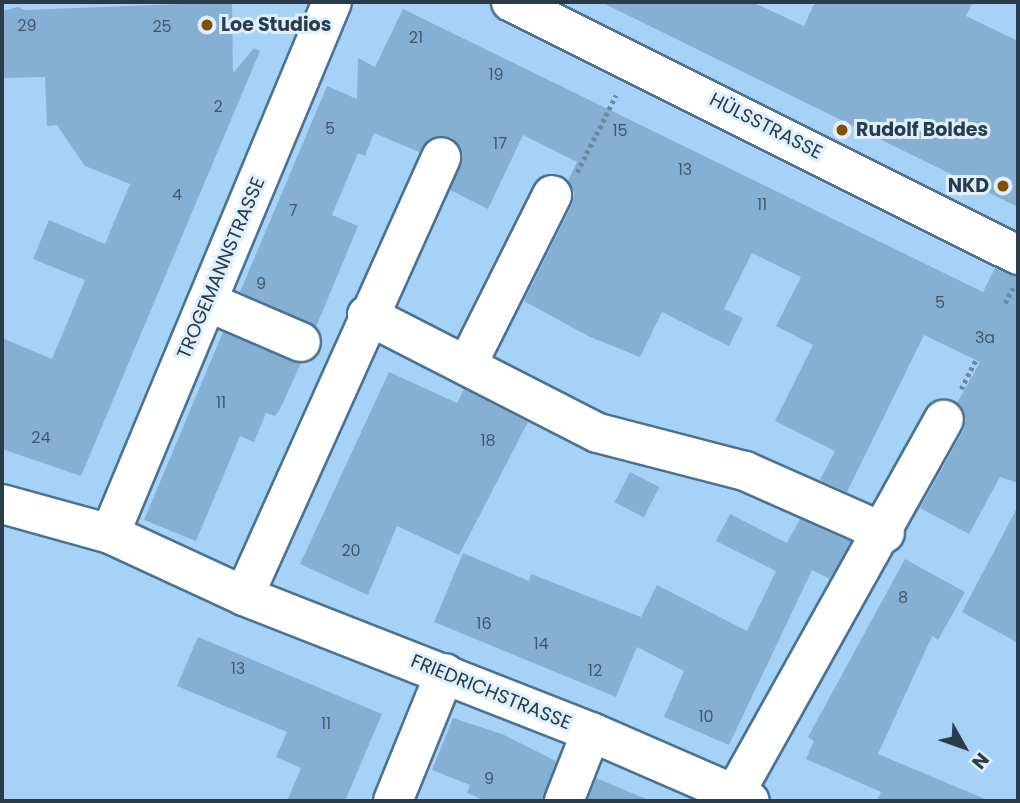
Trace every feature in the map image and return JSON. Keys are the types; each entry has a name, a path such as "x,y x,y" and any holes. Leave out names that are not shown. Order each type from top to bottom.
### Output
{"street":[{"name":"TROGEMANNSTRASSE","path":"110,534 332,2"},
{"name":"HÜLSSTRASSE","path":"511,2 633,59 1018,255"},
{"path":"244,596 324,351 368,316 441,157"},
{"path":"467,365 552,195"},
{"path":"208,302 324,351"},
{"path":"368,316 598,433 745,471 885,533"},
{"name":"FRIEDRICHSTRASSE","path":"2,503 110,534 244,596 591,732 742,798 944,421"},
{"path":"393,801 445,673"},
{"path":"564,801 591,732"}],"path":[{"path":"552,195 570,186 633,59"}],"building":[{"path":"232,2 233,73 254,48 260,51 81,476 2,449 2,338 52,359 85,280 33,259 49,220 105,244 130,184 85,166 57,125 47,126 45,77 2,78 2,11 18,7 25,10"},
{"path":"601,2 752,2 804,26 815,2 973,2 966,16 1018,41 1018,207"},
{"path":"403,9 983,292 995,268 1018,277 1018,483 1000,477 969,534 920,508 963,431 966,419 957,403 980,362 924,335 847,492 820,480 835,451 775,421 813,345 776,326 801,277 752,253 724,309 743,318 729,346 662,312 640,357 588,336 524,301 572,205 574,193 568,181 577,162 523,135 488,209 450,190 463,155 451,137 429,139 419,152 374,133 365,156 358,153 332,215 358,226 316,327 240,292 327,86 357,99 358,58 375,67"},
{"path":"223,332 301,363 281,407 275,416 266,413 254,442 240,436 196,541 144,520"},
{"path":"389,372 457,403 464,389 528,422 459,555 397,526 368,595 300,564"},
{"path":"630,472 659,487 644,517 615,502"},
{"path":"1018,506 1018,643 962,612"},
{"path":"730,514 787,543 800,519 851,542 830,579 812,570 729,745 664,717 684,671 637,647 616,697 434,622 463,553 529,581 531,574 641,617 657,585 747,631 776,571 716,541"},
{"path":"905,559 965,592 938,640 932,636 878,754 990,801 877,801 881,792 806,759 814,741 808,737"},
{"path":"198,637 382,714 345,801 287,801 301,768 276,757 287,732 177,686"},
{"path":"453,718 502,734 556,761 543,801 486,801 467,793 470,785 432,770"},
{"path":"596,778 651,801 587,801"}],"place":[{"name":"Loe Studios","path":"207,25"},
{"name":"Rudolf Boldes","path":"842,130"},
{"name":"NKD","path":"1003,186"}]}
